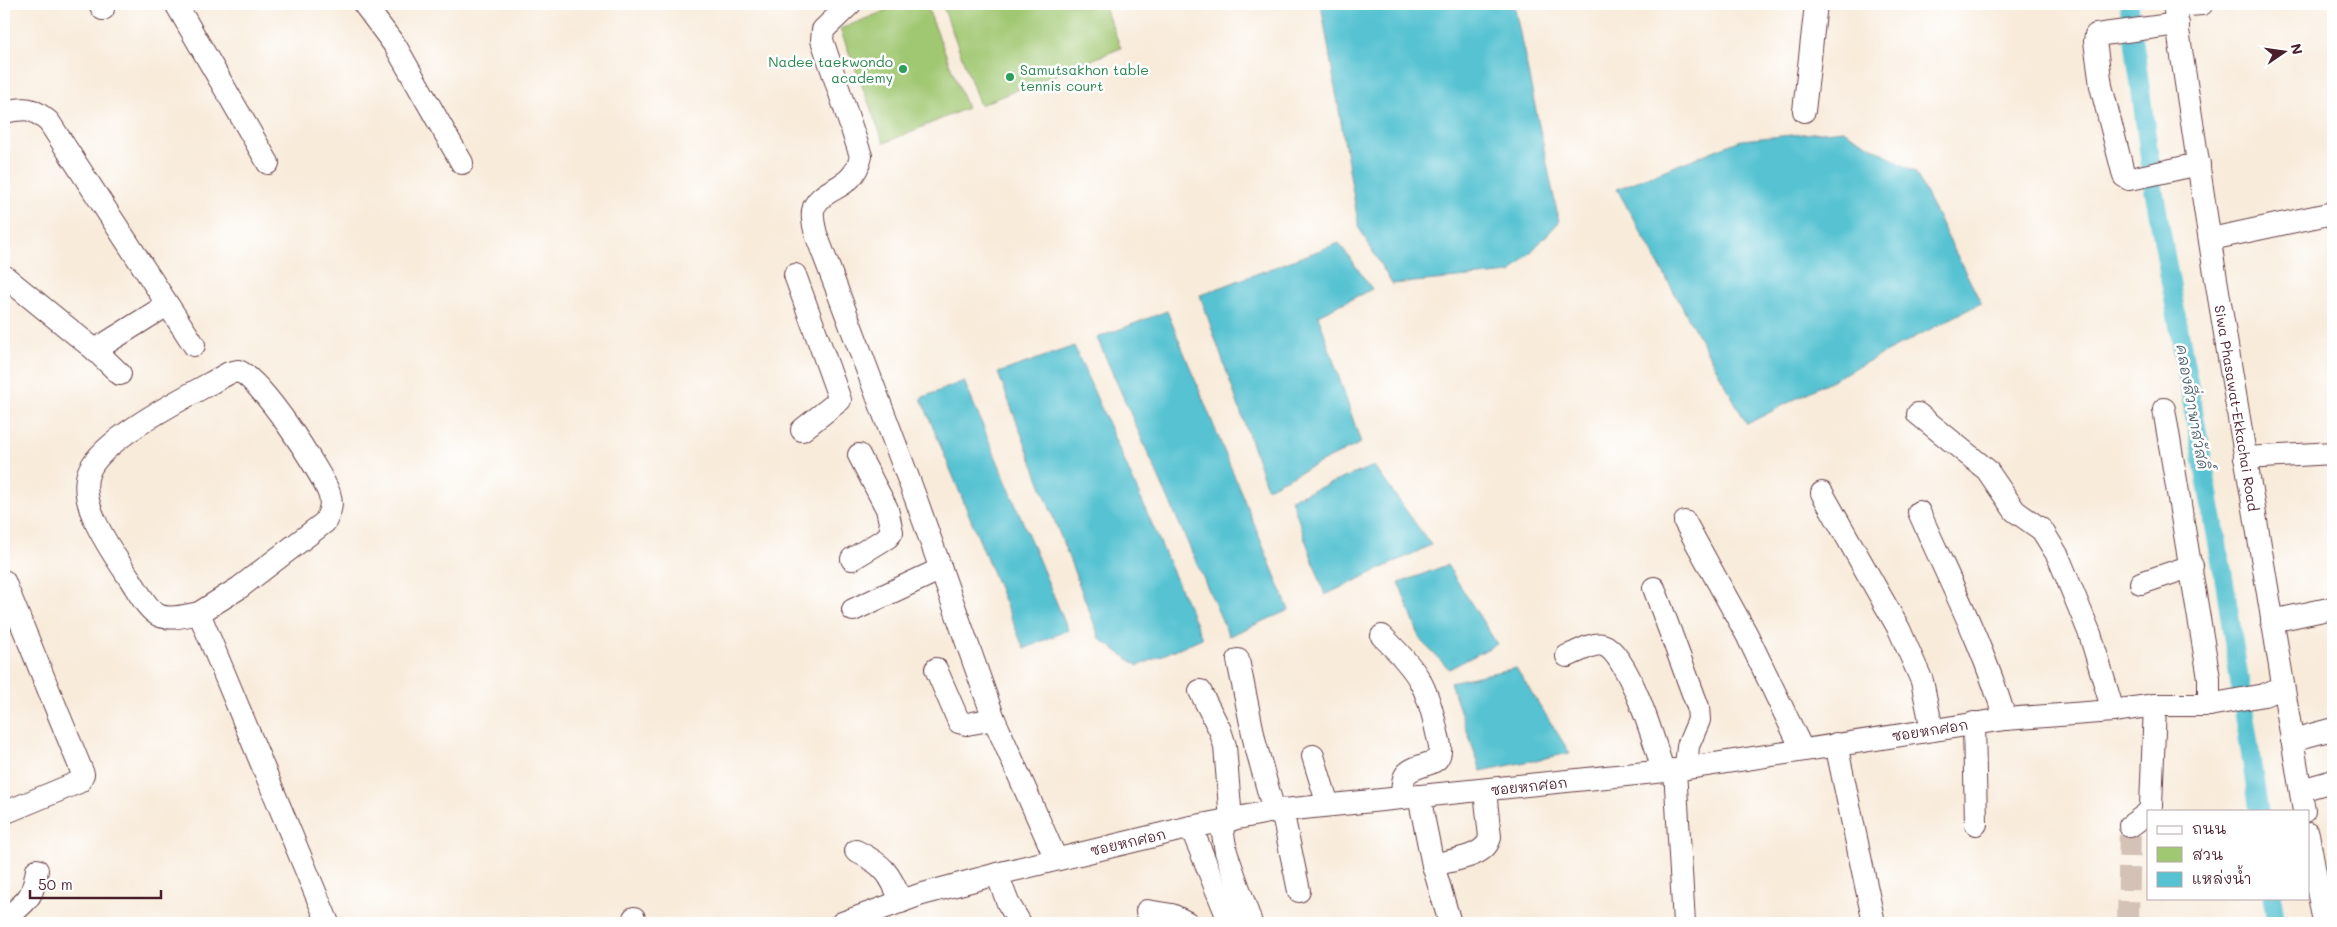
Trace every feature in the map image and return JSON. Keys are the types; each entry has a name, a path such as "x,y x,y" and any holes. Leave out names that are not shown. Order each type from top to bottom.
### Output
{"street":[{"path":"176,4 268,163"},
{"path":"364,4 396,47 462,163"},
{"path":"850,4 823,30 822,40 861,156 859,166 852,177 822,198 814,207 813,218 823,254 916,499 994,719 1056,859"},
{"path":"1804,110 1816,4"},
{"path":"2189,166 2129,179 2124,176 2101,86 2095,38 2096,35 2114,32 2202,4"},
{"name":"Siwa Phasawat-Ekkachai Road","path":"2171,15 2189,166 2211,239 2272,621 2273,691 2292,740 2302,800"},
{"path":"4,112 25,108 36,110 49,122 194,345"},
{"path":"2211,239 2333,213"},
{"path":"795,275 840,400"},
{"path":"4,276 94,350 120,374"},
{"path":"94,350 167,304"},
{"path":"238,371 251,378 274,406 317,471 329,494 331,509 324,522 239,588 199,613 174,618 159,616 147,604 104,540 92,511 86,488 89,471 100,454 124,435 229,373 238,371"},
{"path":"802,430 840,400 871,383"},
{"path":"2164,409 2192,566 2209,678 2217,704"},
{"path":"1918,414 1987,470 2016,511 2042,530 2058,556 2090,634 2113,711"},
{"path":"2245,458 2333,453"},
{"path":"852,559 888,537 892,532 887,509 859,455"},
{"path":"1822,494 1899,629 1922,681 1932,730"},
{"path":"887,509 916,499"},
{"path":"1919,512 1953,590 1973,628 2005,719"},
{"path":"1685,522 1746,635 1802,749"},
{"path":"2141,583 2192,566"},
{"path":"853,610 941,569"},
{"path":"4,581 84,774 78,782 4,813"},
{"path":"1654,588 1698,707 1699,720 1675,772"},
{"path":"2272,621 2333,608"},
{"path":"199,613 328,923"},
{"path":"1382,636 1408,661 1424,684 1432,710 1440,747 1439,757 1434,762 1406,773 1402,777 1417,808 1450,923"},
{"path":"1567,656 1595,645 1603,646 1615,652 1623,665 1655,742 1675,772 1684,923"},
{"path":"1238,660 1255,743 1290,843 1299,891"},
{"path":"936,669 959,722 967,724 994,719"},
{"path":"1200,691 1220,730 1225,746 1225,832 1251,923"},
{"name":"ซอยหกศอก","path":"842,923 901,902 1002,888 1056,859 1197,841 1280,814 1328,805 1417,808 1486,806 1802,749 1974,723 2113,711 2155,705 2217,704 2273,691"},
{"path":"2143,816 2155,705"},
{"path":"1974,723 1976,824"},
{"path":"2292,740 2333,729"},
{"path":"1836,744 1874,923"},
{"path":"1313,756 1328,805"},
{"path":"2302,800 2333,781"},
{"path":"1433,865 1483,850 1489,844 1486,806"},
{"path":"1197,841 1227,922"},
{"path":"2310,845 2324,923"},
{"path":"856,851 883,867 894,882 901,902"},
{"path":"9,912 27,902 34,890 37,870"},
{"path":"1002,888 1020,923"},
{"path":"1147,912 1172,915 1188,923"}],"green space":[{"name":"Nadee taekwondo academy","path":"902,4 926,4 967,108 884,143 840,29"},
{"name":"Samutsakhon table tennis court","path":"942,4 1103,4 1121,48 980,105"}],"water":[{"path":"1321,4 1514,4 1559,222 1511,273 1392,284 1359,228"},
{"path":"1843,130 1915,172 1981,303 1747,424 1617,189 1741,140"},
{"path":"1339,243 1372,289 1318,315 1361,443 1267,488 1200,295"},
{"path":"1167,311 1289,610 1229,636 1097,338"},
{"path":"1074,346 1202,638 1138,666 1100,639 998,373"},
{"path":"964,381 1068,630 1024,649 921,398"},
{"path":"1374,466 1431,545 1325,595 1291,499"},
{"path":"1447,565 1497,644 1449,669 1421,641 1399,583"},
{"path":"1516,668 1570,753 1481,771 1450,682"}],"waterway":[{"name":"คลองสี่วาพาสวัสดิ์","path":"2129,4 2154,191 2225,585 2259,810"},
{"name":"คลองสี่วาพาสวัสดิ์","path":"2272,900 2276,923"}],"tunnel":[{"path":"2128,923 2130,826"}],"place":[{"name":"Nadee taekwondo academy","path":"903,69"},
{"name":"Samutsakhon table tennis court","path":"1010,77"}]}
